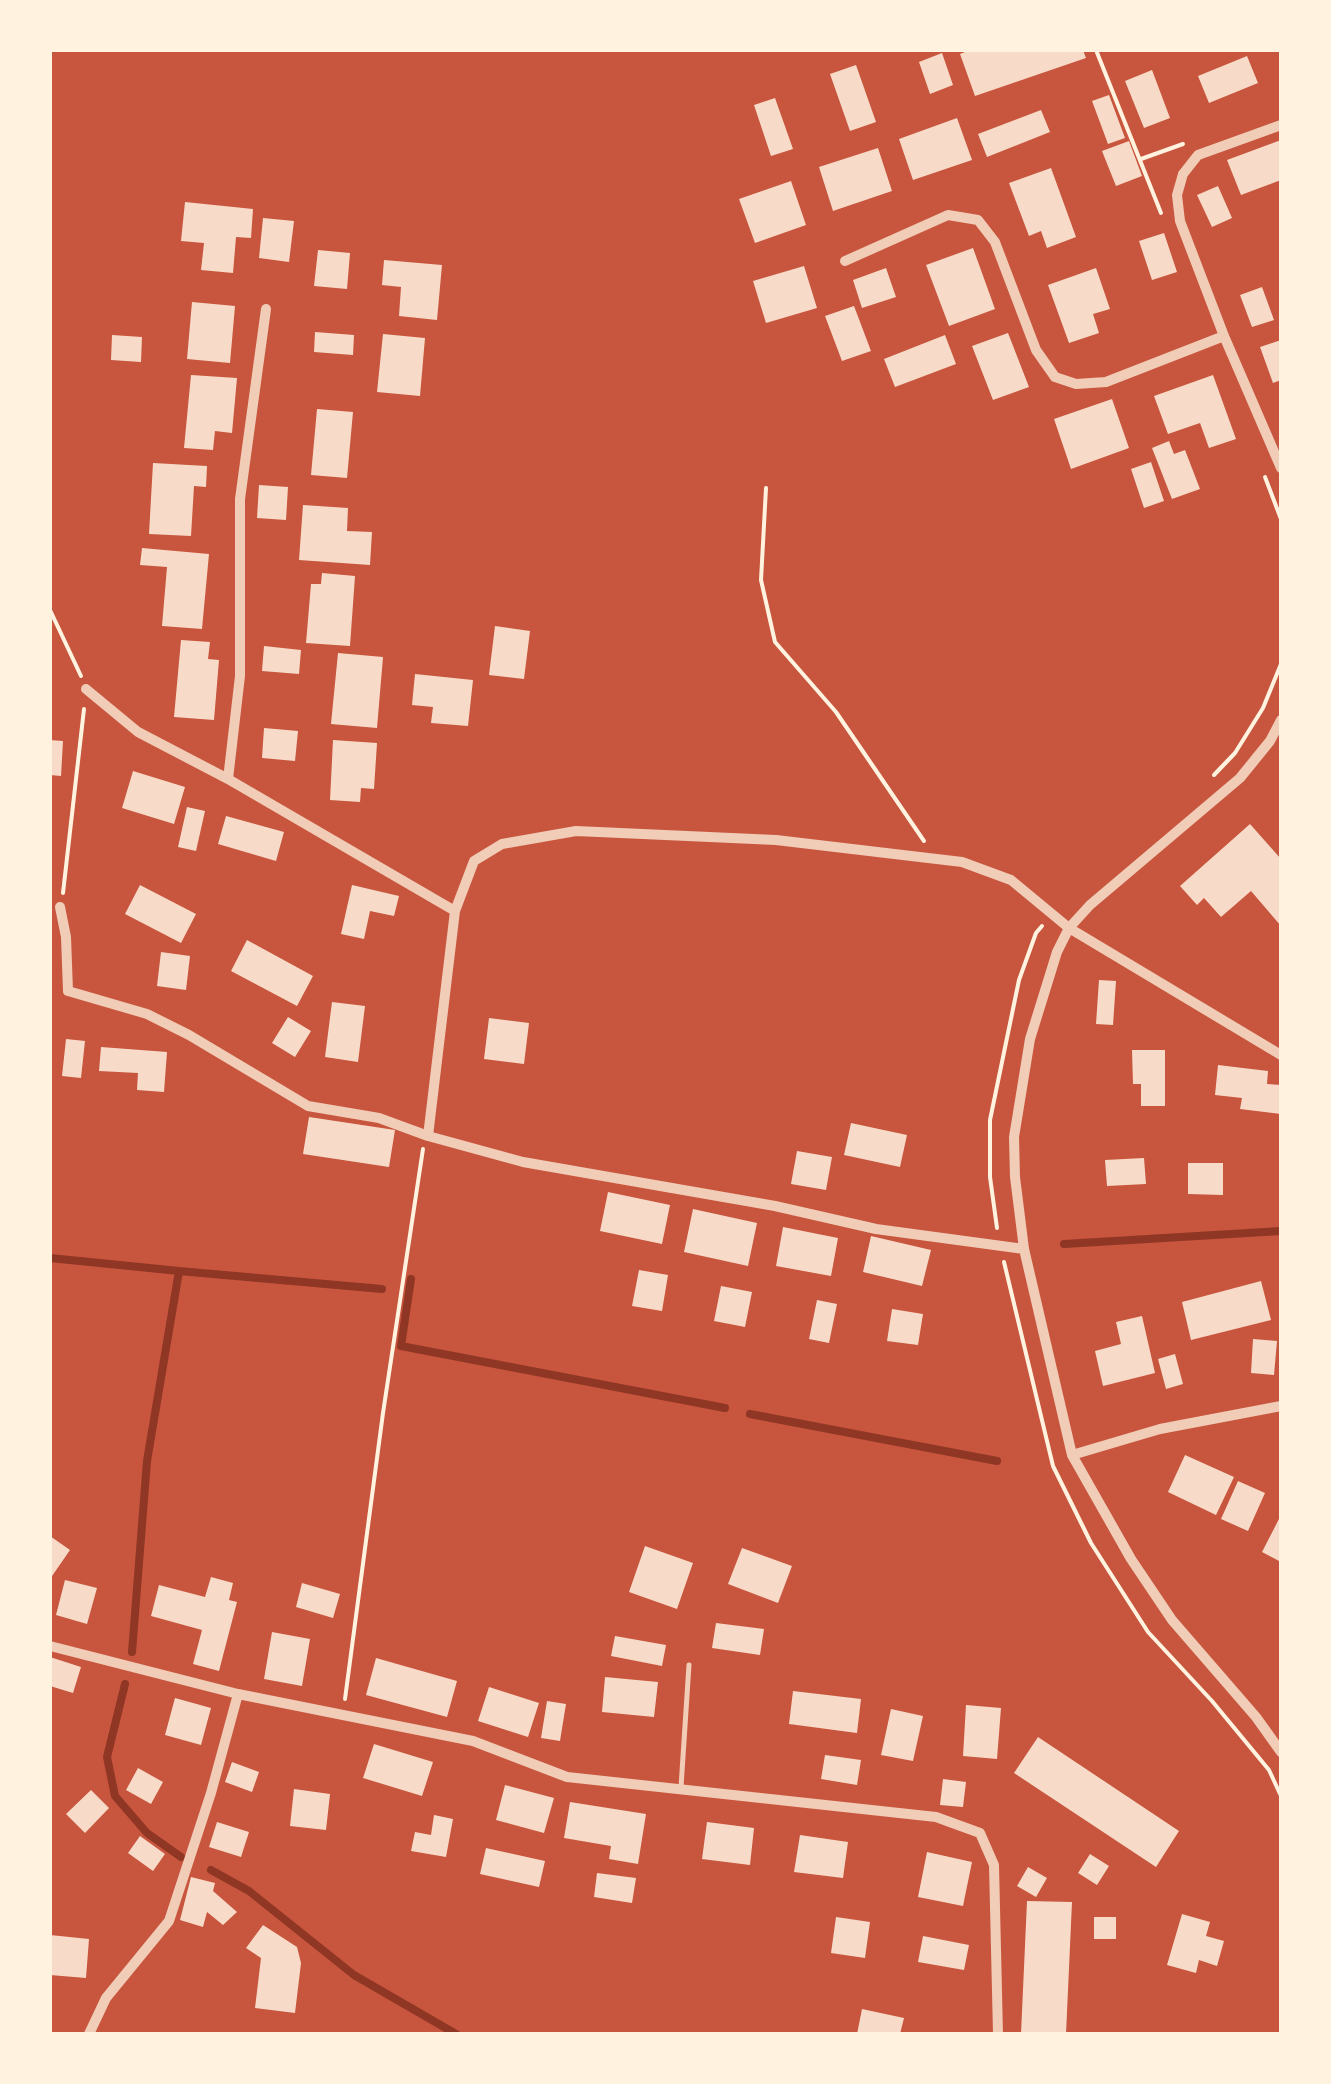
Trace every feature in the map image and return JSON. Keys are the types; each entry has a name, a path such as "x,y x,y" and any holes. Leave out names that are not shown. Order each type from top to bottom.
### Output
{"street":[{"path":"1281,124 1198,155 1183,174 1176,194 1180,221 1224,336 1281,468"},
{"path":"845,262 948,215 978,220 995,242 1036,350 1055,377 1076,384 1106,382 1224,336"},
{"path":"228,780 240,676 240,499 256,405 266,309"},
{"path":"86,688 138,732 455,911"},
{"path":"1281,720 1270,741 1240,778 1069,928 1046,983 1018,1099 1014,1137 1014,1177 1024,1249 1072,1455 1131,1559 1172,1620 1281,1752"},
{"path":"428,1136 455,911 474,861 502,844 576,830 776,840 962,862 1011,880 1069,928 1281,1055"},
{"path":"60,908 66,937 68,991 147,1014 308,1106 378,1118 523,1162 775,1206 876,1229 1024,1249"},
{"path":"1072,1455 1160,1429 1281,1406"},
{"path":"50,1646 238,1694 472,1742 568,1777 936,1817 980,1833 994,1865 998,2034"},
{"path":"89,2034 106,1998 170,1920 238,1694"}],"lane":[{"path":"680,1791 689,1665"}],"path":[{"path":"1096,50 1141,158"},
{"path":"766,488 760,580 774,642 836,712 926,845 929,857"},
{"path":"50,610 86,688 68,870 60,908"},
{"path":"1210,780 1246,736 1263,708 1281,664"},
{"path":"1052,913 1036,933 1019,980 990,1120 990,1177 1000,1246 1053,1466 1091,1543 1148,1632 1269,1770 1281,1796"},
{"path":"343,1714 382,1413 418,1172 428,1136"}],"building":[{"path":"970,50 1083,50 1086,58 975,96 960,54"},
{"path":"942,53 953,85 930,94 919,62"},
{"path":"1247,56 1258,83 1209,103 1198,76"},
{"path":"856,65 876,122 850,131 830,74"},
{"path":"1152,70 1170,118 1144,128 1125,81"},
{"path":"1109,95 1125,138 1108,144 1092,101"},
{"path":"775,98 793,149 771,156 754,105"},
{"path":"1041,110 1050,132 987,157 978,134"},
{"path":"957,118 972,160 913,180 899,139"},
{"path":"1281,140 1281,180 1241,195 1227,160"},
{"path":"1129,141 1142,176 1116,186 1102,151"},
{"path":"878,148 892,191 833,211 819,167"},
{"path":"1051,168 1076,237 1047,248 1041,231 1029,236 1009,183"},
{"path":"791,181 806,225 755,243 739,199"},
{"path":"1218,186 1232,218 1212,227 1197,195"},
{"path":"185,202 253,209 251,238 236,237 233,273 201,270 204,243 181,241"},
{"path":"263,218 294,221 289,262 259,258"},
{"path":"1164,233 1177,272 1152,280 1139,241"},
{"path":"973,248 995,309 949,326 926,265"},
{"path":"318,250 350,253 347,289 314,286"},
{"path":"384,260 442,265 437,320 399,316 401,287 382,285"},
{"path":"804,266 817,308 766,323 753,281"},
{"path":"886,268 896,297 862,308 853,280"},
{"path":"1096,268 1110,309 1093,314 1099,333 1069,343 1048,285"},
{"path":"1262,287 1274,320 1252,327 1240,295"},
{"path":"192,302 235,306 230,363 187,359"},
{"path":"854,306 871,351 842,361 825,316"},
{"path":"315,332 354,335 353,355 314,352"},
{"path":"1008,333 1029,387 993,400 972,346"},
{"path":"383,334 425,338 420,396 377,392"},
{"path":"112,335 142,337 141,362 111,360"},
{"path":"945,335 956,364 895,387 884,359"},
{"path":"1281,340 1281,380 1273,383 1260,347"},
{"path":"191,375 237,378 232,433 215,431 213,450 184,448"},
{"path":"1213,375 1236,439 1209,448 1200,423 1168,434 1154,396"},
{"path":"1112,399 1129,448 1071,469 1054,419"},
{"path":"317,409 353,412 347,478 311,475"},
{"path":"1169,441 1174,454 1185,450 1200,489 1172,499 1152,448"},
{"path":"1151,462 1164,501 1144,508 1131,469"},
{"path":"153,463 207,466 206,487 194,486 191,536 149,534"},
{"path":"259,485 288,487 286,520 257,518"},
{"path":"303,505 348,508 347,531 372,532 370,565 299,560"},
{"path":"142,548 209,554 202,629 162,626 167,567 140,565"},
{"path":"322,573 355,576 350,646 306,643 311,584 321,584"},
{"path":"495,626 530,631 524,679 489,675"},
{"path":"181,640 210,642 208,659 219,660 214,720 174,717"},
{"path":"264,646 301,650 299,674 262,671"},
{"path":"338,653 383,657 377,728 331,724"},
{"path":"415,674 473,680 468,726 431,723 433,707 412,705"},
{"path":"264,728 298,731 295,761 262,758"},
{"path":"50,740 63,741 61,776 50,775"},
{"path":"333,740 377,743 374,789 361,788 360,802 330,800"},
{"path":"133,771 185,787 174,824 122,808"},
{"path":"187,807 205,811 196,851 178,847"},
{"path":"226,816 284,832 276,861 218,844"},
{"path":"1250,824 1281,859 1281,926 1251,891 1221,917 1204,898 1197,905 1180,886"},
{"path":"140,885 196,914 181,943 125,914"},
{"path":"352,885 399,896 394,916 370,911 364,939 341,934"},
{"path":"247,940 313,976 297,1006 231,971"},
{"path":"161,952 190,956 186,990 157,986"},
{"path":"1099,980 1116,981 1113,1025 1096,1024"},
{"path":"332,1002 365,1006 358,1062 325,1057"},
{"path":"288,1017 311,1031 295,1057 272,1043"},
{"path":"489,1018 529,1023 524,1064 484,1059"},
{"path":"66,1039 85,1041 81,1078 62,1076"},
{"path":"101,1047 167,1052 164,1092 137,1090 138,1073 99,1071"},
{"path":"1132,1050 1165,1050 1165,1106 1141,1106 1141,1084 1133,1084"},
{"path":"1218,1065 1268,1071 1267,1084 1281,1085 1281,1114 1240,1109 1242,1098 1215,1095"},
{"path":"309,1117 395,1130 389,1167 303,1154"},
{"path":"851,1123 907,1135 900,1167 844,1155"},
{"path":"797,1151 832,1157 826,1190 791,1184"},
{"path":"1144,1158 1146,1184 1107,1186 1105,1160"},
{"path":"1188,1163 1223,1163 1223,1195 1188,1194"},
{"path":"608,1192 670,1205 662,1244 600,1231"},
{"path":"693,1209 757,1223 748,1266 684,1252"},
{"path":"783,1227 838,1238 831,1276 776,1266"},
{"path":"871,1236 931,1250 922,1286 863,1272"},
{"path":"639,1270 668,1275 662,1311 632,1306"},
{"path":"1261,1281 1271,1320 1191,1340 1182,1302"},
{"path":"721,1286 752,1292 745,1327 714,1321"},
{"path":"817,1300 837,1304 829,1343 809,1339"},
{"path":"892,1309 923,1314 918,1345 887,1341"},
{"path":"1142,1316 1155,1373 1103,1386 1095,1351 1121,1344 1116,1322"},
{"path":"1253,1339 1277,1341 1274,1375 1251,1373"},
{"path":"1175,1354 1183,1384 1166,1389 1158,1359"},
{"path":"1185,1455 1234,1477 1216,1515 1168,1492"},
{"path":"1238,1481 1265,1493 1248,1531 1221,1519"},
{"path":"1281,1515 1281,1562 1262,1552"},
{"path":"50,1536 70,1550 50,1579"},
{"path":"645,1546 693,1563 677,1609 629,1592"},
{"path":"742,1548 792,1566 778,1603 728,1584"},
{"path":"211,1577 233,1583 229,1600 237,1602 219,1671 193,1664 202,1630 151,1616 159,1585 205,1597"},
{"path":"65,1580 97,1588 87,1624 56,1615"},
{"path":"302,1583 340,1594 333,1618 296,1607"},
{"path":"716,1623 764,1629 760,1655 712,1648"},
{"path":"272,1632 310,1639 302,1686 264,1679"},
{"path":"615,1636 666,1645 662,1666 611,1656"},
{"path":"50,1657 81,1667 73,1693 50,1686"},
{"path":"376,1658 457,1681 447,1717 366,1695"},
{"path":"605,1677 658,1682 654,1717 602,1712"},
{"path":"489,1687 539,1703 528,1737 478,1721"},
{"path":"793,1691 861,1699 857,1733 789,1724"},
{"path":"175,1698 211,1708 201,1745 165,1735"},
{"path":"547,1701 566,1704 560,1741 541,1738"},
{"path":"966,1705 1001,1708 997,1759 963,1756"},
{"path":"891,1709 923,1716 913,1761 881,1755"},
{"path":"1038,1737 1179,1831 1156,1867 1014,1773"},
{"path":"374,1744 433,1762 422,1796 363,1778"},
{"path":"825,1755 861,1760 857,1785 821,1779"},
{"path":"232,1762 259,1772 252,1792 225,1782"},
{"path":"138,1768 163,1782 151,1804 126,1790"},
{"path":"943,1779 966,1782 963,1807 940,1805"},
{"path":"505,1785 554,1798 544,1833 496,1820"},
{"path":"294,1789 330,1794 326,1830 290,1826"},
{"path":"91,1790 109,1808 85,1833 66,1814"},
{"path":"570,1802 646,1814 638,1864 609,1859 611,1846 564,1838"},
{"path":"434,1815 453,1819 446,1857 411,1851 415,1832 431,1835"},
{"path":"217,1822 249,1832 241,1857 209,1847"},
{"path":"707,1822 754,1828 750,1865 702,1859"},
{"path":"800,1835 848,1842 843,1878 794,1872"},
{"path":"140,1836 165,1854 153,1871 128,1853"},
{"path":"486,1848 545,1861 539,1887 480,1874"},
{"path":"927,1852 972,1862 963,1906 918,1897"},
{"path":"1090,1854 1109,1866 1097,1885 1078,1873"},
{"path":"1028,1867 1047,1878 1036,1897 1017,1886"},
{"path":"597,1873 636,1878 632,1903 594,1897"},
{"path":"191,1877 215,1883 213,1891 237,1912 223,1925 207,1912 203,1927 180,1920"},
{"path":"1027,1901 1072,1902 1066,2034 1021,2034"},
{"path":"1182,1914 1210,1922 1206,1936 1224,1941 1217,1966 1199,1960 1196,1973 1167,1965"},
{"path":"836,1917 870,1922 865,1958 831,1953"},
{"path":"1094,1917 1116,1917 1116,1939 1094,1939"},
{"path":"263,1925 297,1947 301,1963 295,2013 255,2008 261,1958 246,1948"},
{"path":"50,1935 89,1939 86,1978 50,1975"},
{"path":"923,1936 969,1945 964,1970 918,1962"},
{"path":"862,2009 904,2018 900,2034 857,2034"}],"waterway":[{"path":"1064,1244 1281,1231"},
{"path":"50,1258 179,1271 147,1461 132,1652"},
{"path":"179,1271 382,1289"},
{"path":"411,1279 401,1346 725,1408"},
{"path":"750,1414 997,1461"},
{"path":"125,1684 107,1757 115,1796 147,1833 181,1857"},
{"path":"211,1870 249,1891 354,1975 456,2034"}]}
